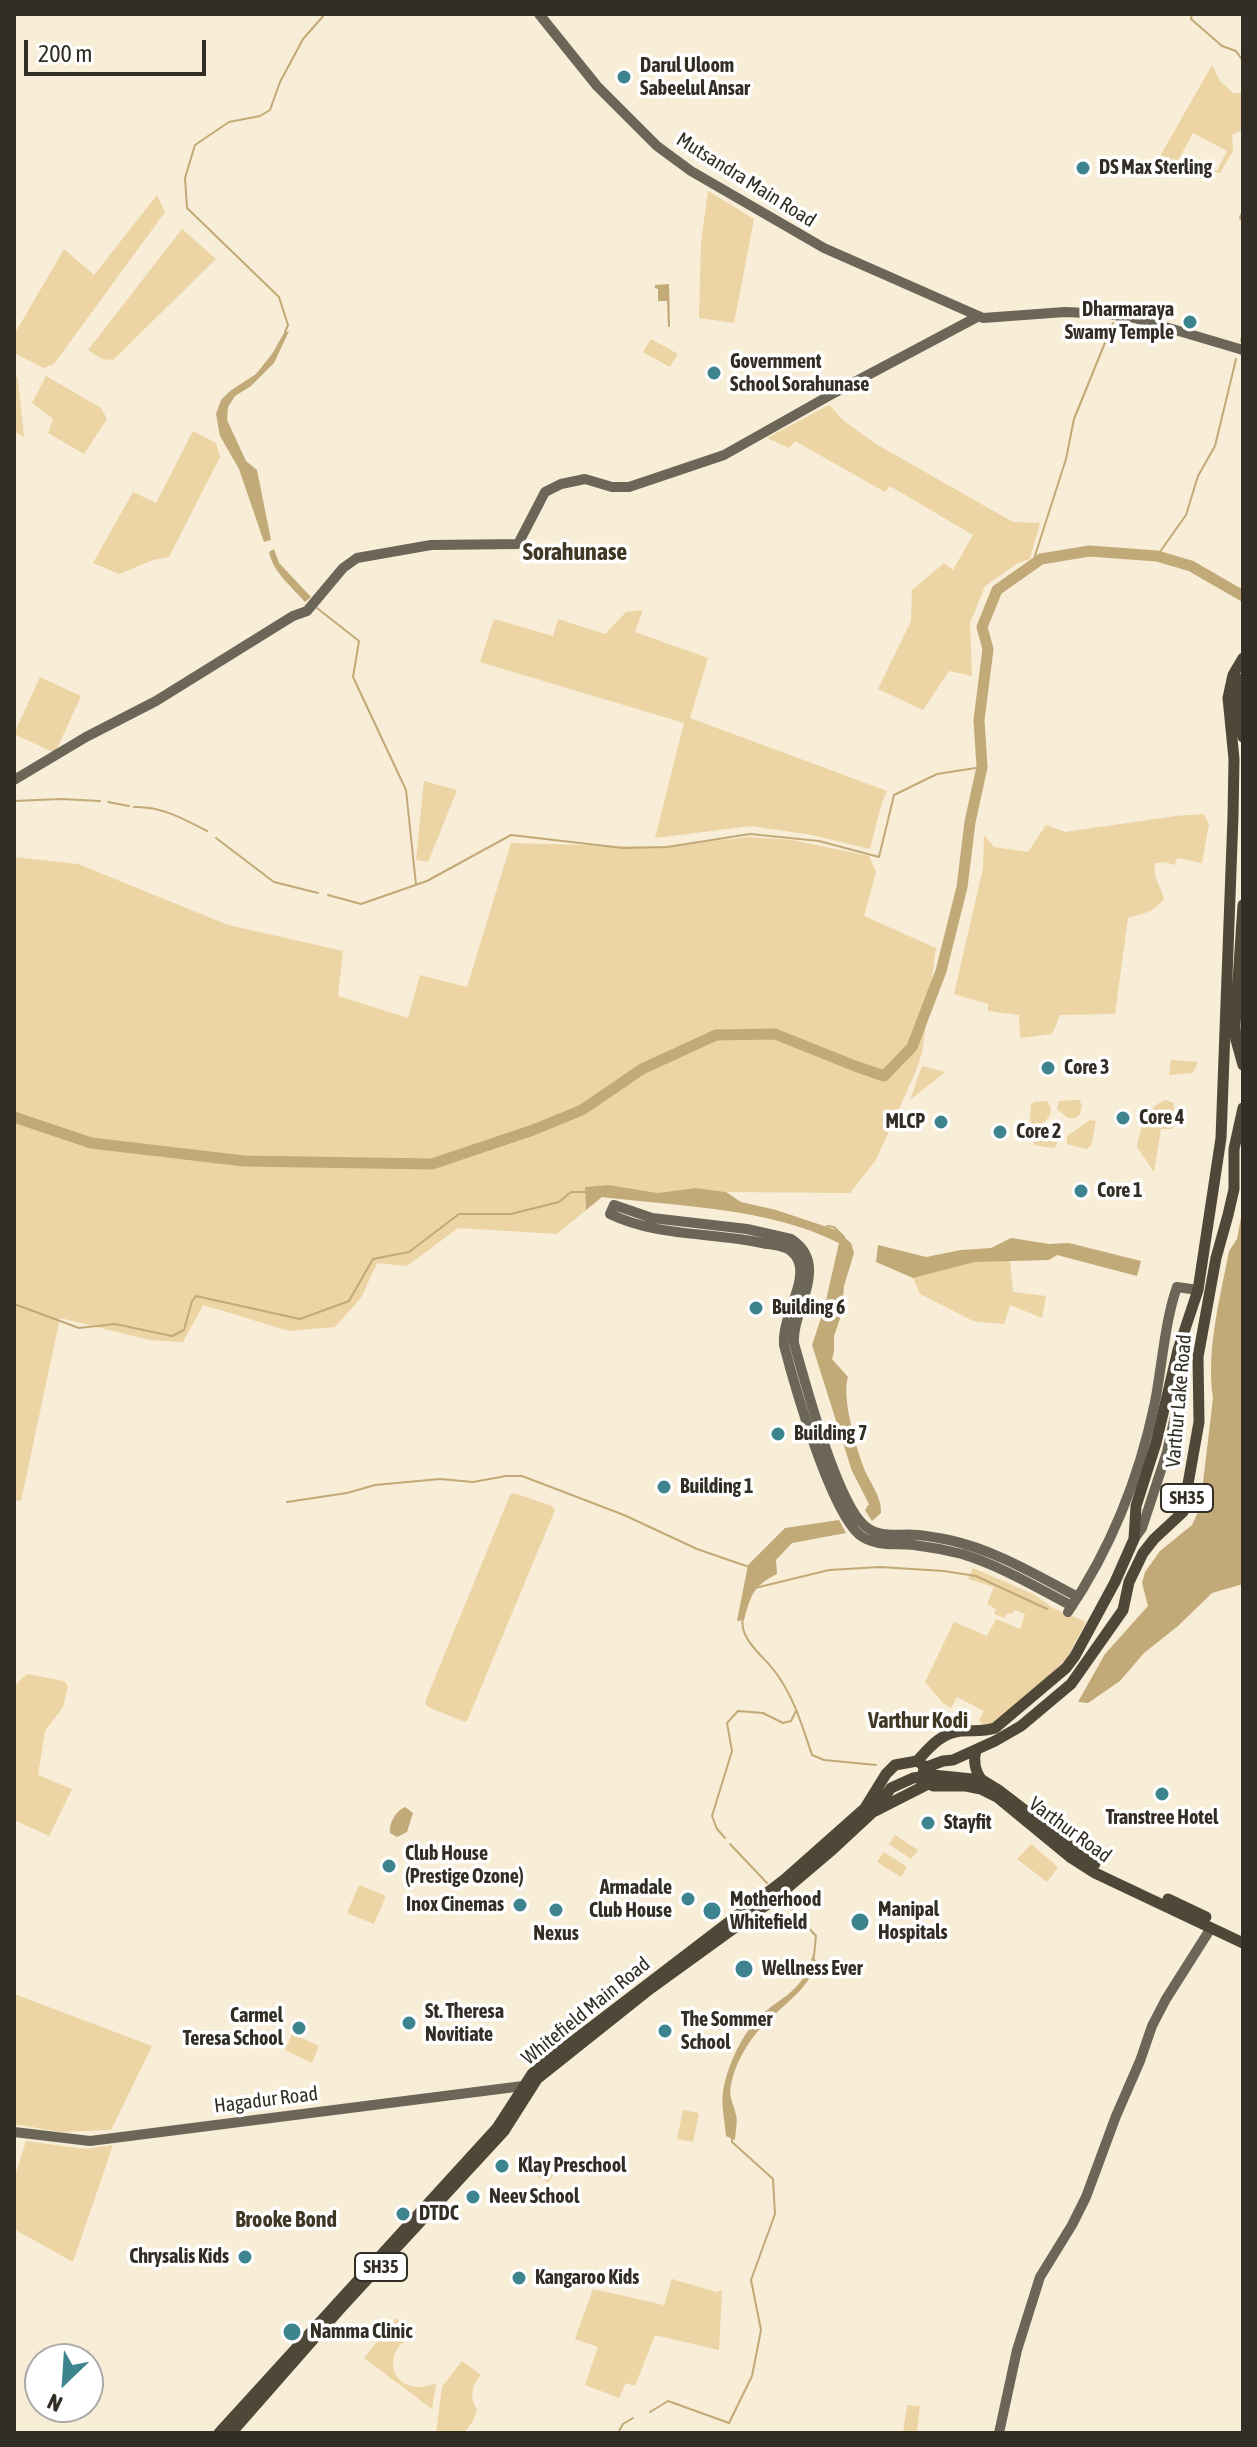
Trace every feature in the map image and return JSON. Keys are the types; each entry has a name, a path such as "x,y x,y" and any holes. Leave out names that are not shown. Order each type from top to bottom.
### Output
{"main road":[{"path":"1243,658 1237,675 1243,737"},
{"name":"Varthur Lake Road","path":"919,1772 976,1750 1066,1668 1115,1582 1134,1539 1131,1505 1156,1443 1198,1290 1221,1138 1234,759 1228,698 1237,675"},
{"path":"1243,905 1235,1026 1243,1065"},
{"name":"Varthur Lake Road","path":"919,1772 935,1741 959,1731 998,1732 1021,1726 1071,1684 1123,1610 1129,1582 1143,1553 1183,1512 1199,1422 1198,1357 1216,1258 1234,1189 1234,1149 1243,1108"},
{"path":"976,1750 977,1774 982,1780"},
{"name":"Whitefield Main Road","path":"231,2433 504,2131 532,2074 785,1879 865,1808 895,1765 919,1772"},
{"name":"Varthur Road","path":"919,1772 982,1780 1098,1866 1243,1935"},
{"name":"Varthur Road","path":"919,1772 989,1793 1095,1873 1243,1943"},
{"name":"Whitefield Main Road","path":"219,2433 497,2128 526,2088 650,1989 773,1900 873,1812 891,1788 919,1772"}],"street":[{"name":"Mutsandra Main Road","path":"539,14 597,86 657,146 691,171 824,248 979,316"},
{"path":"14,780 86,737 156,701 293,616 307,611 343,568 357,558 431,545 518,544 545,492 561,484 585,479 612,487 629,487 724,455 979,316 1078,311 1135,318 1243,350"},
{"path":"612,1210 641,1226 673,1226 788,1249 797,1257 800,1273 784,1331 784,1345 814,1444 861,1530 949,1540 1072,1605 1131,1505 1177,1287 1198,1290"},
{"name":"Varthur Lake Road","path":"1134,1539 1142,1528 1167,1452 1182,1385 1172,1376"},
{"path":"999,2433 1017,2350 1037,2285 1086,2197 1152,2026 1211,1928"},
{"name":"Hagadur Road","path":"14,2132 90,2141 526,2088"}],"shaded area":[{"path":"1212,65 1220,81 1233,93 1242,93 1243,129 1232,135 1233,151 1220,173 1208,171 1204,176 1198,173 1200,169 1217,171 1227,151 1193,133 1172,171 1159,158"},
{"path":"708,191 754,219 734,323 699,318 701,243"},
{"path":"157,195 165,212 54,364 43,368 14,353 14,335 64,249 94,275"},
{"path":"182,229 216,259 113,360 102,359 88,350"},
{"path":"669,284 668,327 667,301 658,301 655,285"},
{"path":"289,331 274,363 251,386 235,396 228,407 227,420 246,461 257,470 271,540 264,542 239,469 220,436 216,414 221,400 256,374 284,333"},
{"path":"651,339 678,354 670,367 643,352"},
{"path":"14,374 18,379 24,437 14,431"},
{"path":"46,376 101,408 107,419 84,454 48,433 53,419 32,403"},
{"path":"829,405 844,421 876,444 1013,522 1040,523 1030,559 1018,563 985,586 970,623 972,676 949,671 923,710 878,689 911,621 912,590 944,563 953,570 973,535 890,486 885,492 795,441 789,448 767,438"},
{"path":"193,431 216,443 220,457 169,557 119,574 93,563 133,492 156,503"},
{"path":"274,549 279,563 311,597 305,602 274,566 269,552"},
{"path":"643,610 635,632 708,658 690,718 887,791 870,849 812,835 751,826 655,838 684,723 480,662 494,619 553,636 558,619 605,634 626,612"},
{"path":"40,677 81,696 55,753 14,734"},
{"path":"424,781 457,790 428,862 416,860"},
{"path":"1204,814 1209,824 1202,863 1177,858 1175,865 1155,863 1164,900 1151,911 1128,918 1115,1014 1060,1015 1052,1034 1020,1038 1019,1015 988,1011 988,1004 954,994 983,868 984,835 994,847 1028,852 1046,825 1065,832"},
{"path":"749,837 792,840 869,856 876,872 864,916 936,948 922,1053 915,1073 876,1160 850,1193 726,1192 695,1188 658,1193 609,1185 585,1188 586,1210 557,1234 458,1228 407,1266 377,1263 361,1298 335,1327 289,1331 203,1305 183,1342 150,1340 60,1318 21,1501 14,1500 14,857 78,864 228,925 343,951 338,996 408,1018 420,975 467,987 511,843 656,847"},
{"path":"1171,1060 1198,1062 1193,1073 1169,1075"},
{"path":"922,1066 945,1072 910,1100"},
{"path":"1079,1100 1082,1105 1076,1118 1068,1118 1057,1109 1059,1101"},
{"path":"1165,1100 1174,1103 1173,1129 1161,1129 1154,1172 1137,1147 1142,1126 1149,1114"},
{"path":"1047,1101 1051,1109 1048,1119 1040,1125 1033,1125 1030,1121 1031,1105"},
{"path":"1090,1120 1096,1121 1091,1146 1086,1149 1067,1144 1067,1136"},
{"path":"1045,1129 1053,1130 1058,1135 1054,1148 1034,1145 1034,1138"},
{"path":"609,1185 658,1193 695,1188 726,1192 741,1202 836,1230 851,1243 854,1253 844,1286 842,1313 834,1336 832,1359 848,1377 848,1410 854,1438 880,1502 881,1513 872,1521 865,1510 869,1504 852,1471 812,1345 839,1243 783,1222 723,1210 602,1197 586,1210 585,1187"},
{"path":"1243,1207 1243,1584 1212,1593 1144,1653 1120,1681 1088,1703 1078,1702 1105,1654 1148,1606 1142,1583 1145,1572 1160,1551 1192,1525 1200,1508 1213,1398 1211,1362 1215,1324 1229,1251 1237,1239"},
{"path":"1011,1238 1049,1244 1069,1243 1141,1261 1137,1276 1057,1255 1049,1260 975,1262 913,1278 876,1262 878,1245 926,1257 991,1248"},
{"path":"1010,1260 1013,1292 1046,1296 1042,1318 1010,1305 1004,1324 973,1321 920,1294 913,1278 975,1262"},
{"path":"514,1493 552,1506 555,1510 465,1722 428,1707 425,1702 510,1495"},
{"path":"839,1520 846,1533 792,1543 776,1560 777,1574 758,1587 744,1620 737,1621 748,1565 785,1528"},
{"path":"973,1568 1033,1594 1053,1608 1086,1622 1068,1657 1035,1690 986,1729 979,1720 984,1711 957,1697 951,1708 925,1682 954,1622 987,1636 996,1619 1020,1629 1025,1614 1014,1610 1012,1614 1007,1613 1005,1618 994,1614 996,1609 987,1604 994,1587 968,1579"},
{"path":"27,1674 64,1681 68,1686 63,1707 45,1731 38,1775 72,1789 49,1836 14,1820 14,1693 17,1683"},
{"path":"405,1807 413,1813 407,1832 397,1837 390,1833 391,1826 396,1815"},
{"path":"895,1835 918,1850 911,1859 889,1844"},
{"path":"1031,1844 1058,1867 1047,1882 1017,1859"},
{"path":"884,1852 907,1867 901,1877 877,1862"},
{"path":"359,1885 386,1896 374,1924 347,1913"},
{"path":"813,1954 817,1964 808,1980 759,2030 741,2056 730,2089 737,2118 735,2140 726,2136 723,2092 738,2047 753,2024 796,1988"},
{"path":"14,1994 152,2046 111,2130 60,2132 14,2124"},
{"path":"292,2034 319,2046 312,2063 285,2050"},
{"path":"683,2110 699,2113 693,2142 677,2139"},
{"path":"26,2141 85,2149 113,2145 73,2262 14,2229 14,2179"},
{"path":"531,2154 556,2171 548,2183 522,2166"},
{"path":"672,2279 716,2292 722,2290 719,2350 655,2335 635,2386 626,2383 619,2398 585,2385 598,2347 575,2339 593,2289 664,2305"},
{"path":"396,2318 417,2336 399,2346 393,2363 394,2371 406,2384 419,2387 436,2384 432,2409 364,2358"},
{"path":"462,2361 481,2375 473,2392 477,2409 473,2421 464,2433 436,2433 442,2387"},
{"path":"907,2405 920,2406 917,2433 903,2432"}],"waterway":[{"path":"285,332 288,325 279,297 187,208 185,178 195,145 229,122 260,116 270,110 280,82 303,39 325,14"},
{"path":"1192,14 1191,19 1222,46 1236,51 1243,61 1243,68"},
{"path":"1243,210 1240,218 1243,222"},
{"path":"1032,565 1066,459 1074,419 1113,323"},
{"path":"1241,341 1243,334"},
{"path":"1157,556 1186,515 1198,476 1215,446 1236,359"},
{"path":"14,1117 91,1143 244,1161 432,1164 582,1110 642,1069 716,1035 775,1034 884,1076 912,1047 941,971 962,887 970,822 982,767 979,720 988,649 982,627 997,590 1041,559 1089,551 1157,556 1191,566 1243,596"},
{"path":"317,608 359,641 353,677 406,790 416,885"},
{"path":"328,895 361,904 427,881 511,835 623,848 667,847 750,834 819,841 879,857 894,795 937,774 982,767"},
{"path":"14,801 100,801"},
{"path":"108,802 129,806"},
{"path":"134,807 163,811 207,831"},
{"path":"216,838 274,882 318,893"},
{"path":"14,1304 79,1328 115,1324 172,1336 184,1330 196,1296 300,1319 349,1301 373,1259 409,1252 459,1214 511,1214 559,1202 571,1192 588,1192"},
{"path":"827,1226 834,1227 844,1237"},
{"path":"287,1502 347,1493 375,1485 440,1479 473,1482 522,1476 624,1515 697,1549 749,1567"},
{"path":"755,1588 829,1570 880,1567 944,1571 976,1576 1047,1609"},
{"path":"743,1617 742,1625 747,1639 780,1679 801,1721 812,1755 824,1760 876,1765"},
{"path":"725,1838 712,1816 732,1751 727,1723 738,1711 763,1713 783,1723 791,1721 796,1711"},
{"path":"730,1844 767,1883"},
{"path":"787,1904 816,1936 814,1956"},
{"path":"758,2019 774,2006"},
{"path":"650,2412 668,2401 729,2423 752,2376 761,2330 751,2280 775,2214 773,2179 732,2142 732,2138"},
{"path":"618,2433 623,2424 633,2418"}],"place":[{"name":"Darul Uloom Sabeelul Ansar","path":"624,77"},
{"name":"DS Max Sterling","path":"1083,168"},
{"name":"Dharmaraya Swamy Temple","path":"1190,322"},
{"name":"Government School Sorahunase","path":"714,373"},
{"name":"Core 3","path":"1048,1068"},
{"name":"Core 4","path":"1123,1118"},
{"name":"MLCP","path":"941,1122"},
{"name":"Core 2","path":"1000,1132"},
{"name":"Core 1","path":"1081,1191"},
{"name":"Building 6","path":"756,1308"},
{"name":"Building 7","path":"778,1434"},
{"name":"Building 1","path":"664,1487"},
{"name":"Transtree Hotel","path":"1162,1794"},
{"name":"Stayfit","path":"928,1823"},
{"name":"Club House (Prestige Ozone)","path":"389,1866"},
{"name":"Armadale Club House","path":"688,1899"},
{"name":"Inox Cinemas","path":"520,1905"},
{"name":"Nexus","path":"556,1910"},
{"name":"Motherhood Whitefield","path":"712,1911"},
{"name":"Manipal Hospitals","path":"860,1922"},
{"name":"Wellness Ever","path":"744,1969"},
{"name":"St. Theresa Novitiate","path":"409,2023"},
{"name":"Carmel Teresa School","path":"299,2028"},
{"name":"The Sommer School","path":"665,2031"},
{"name":"Klay Preschool","path":"502,2166"},
{"name":"Neev School","path":"473,2197"},
{"name":"DTDC","path":"403,2214"},
{"name":"Chrysalis Kids","path":"245,2257"},
{"name":"Kangaroo Kids","path":"519,2278"},
{"name":"Namma Clinic","path":"292,2332"}],"district":[{"name":"Sorahunase","path":"575,552"},
{"name":"Varthur Kodi","path":"918,1721"},
{"name":"Brooke Bond","path":"286,2220"}]}
